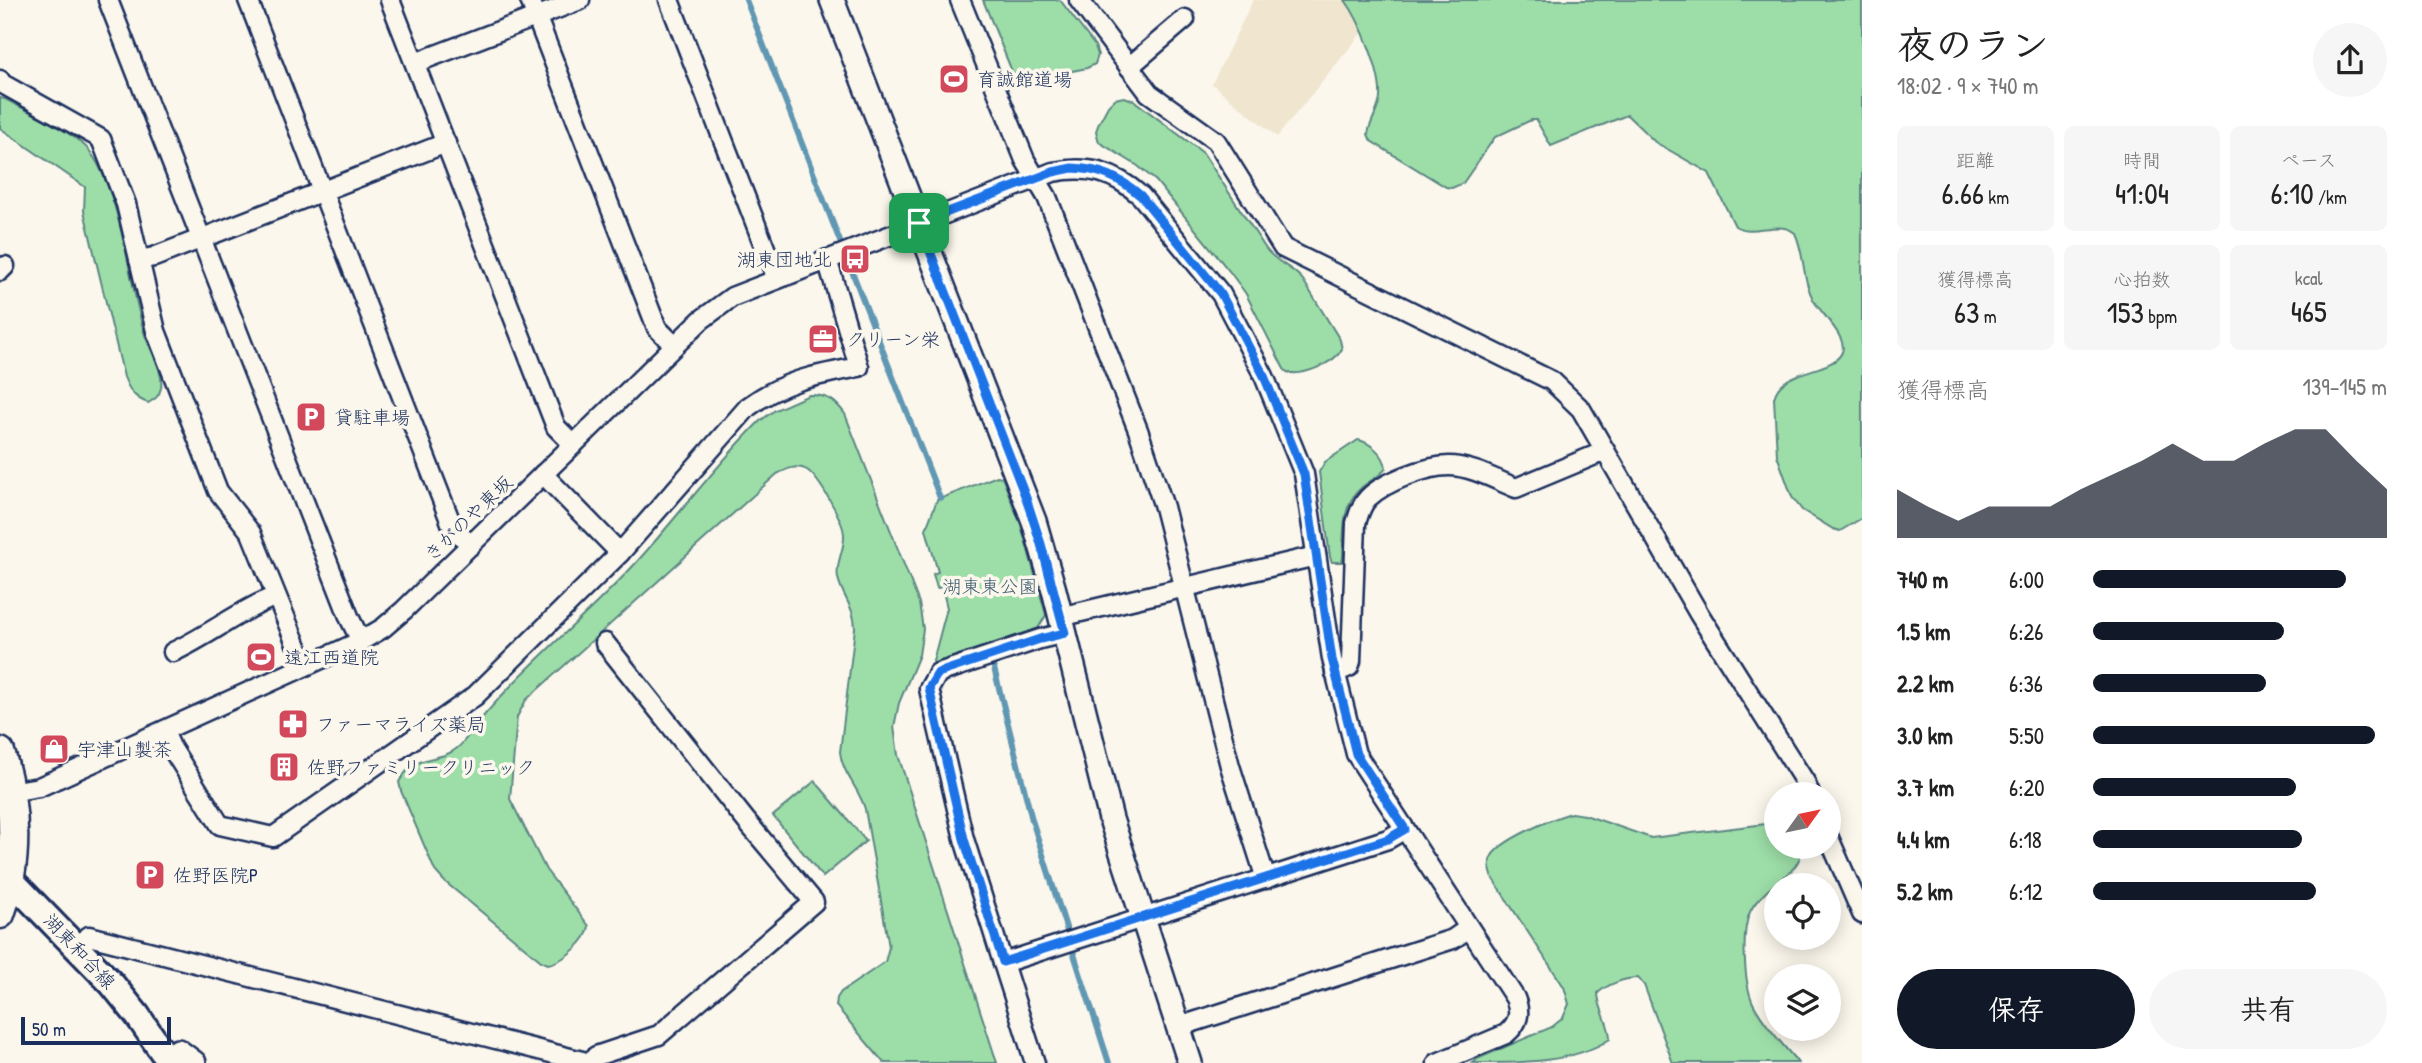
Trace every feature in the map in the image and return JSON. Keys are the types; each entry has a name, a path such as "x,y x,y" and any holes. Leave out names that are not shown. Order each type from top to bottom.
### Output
{"main road":[{"path":"0,752 10,792 14,828 0,914"},
{"name":"湖東和合線","path":"5,874 125,999 168,1061"}],"street":[{"path":"108,0 361,641"},
{"path":"248,0 453,528 471,545"},
{"path":"390,0 556,427 573,444"},
{"path":"415,63 533,8 580,0"},
{"path":"669,0 777,279"},
{"path":"832,0 1026,498 1041,544 1106,800 1190,1063"},
{"path":"960,0 1025,160 1047,197 1138,430 1164,507 1230,766 1266,879"},
{"path":"1079,0 1149,93 1216,141 1283,248 1552,381 1581,409 1699,614 1805,782"},
{"path":"533,8 657,328 674,345"},
{"path":"1129,67 1185,19"},
{"path":"0,79 1,83 101,139 126,204 156,331 218,491 251,533 305,666"},
{"path":"139,260 446,143"},
{"name":"きがのや東坂","path":"10,792 39,787 361,641 394,620 674,345 721,304 743,292 1036,178 1072,168 1091,169 1110,174 1141,196 1221,294 1264,376 1304,474 1335,673 1356,754 1519,1008 1519,1018 1506,1034 1437,1063"},
{"path":"164,730 220,825 273,837 475,696 620,553 748,407 784,384 859,367 827,259"},
{"path":"1335,673 1349,667 1351,662 1356,523 1367,499 1418,472 1450,466 1481,473 1516,488 1605,451"},
{"path":"543,474 620,553"},
{"path":"1035,1063 964,839 929,688 938,673 1040,639 1062,625 1185,587 1316,556"},
{"path":"173,652 198,641 276,596"},
{"path":"77,947 89,936 591,1063 596,1056 659,1035 814,902 606,643"},
{"path":"1003,962 1388,839 1405,829"},
{"path":"1838,859 1862,914"},
{"path":"1178,1027 1453,939 1469,928"},
{"path":"168,1061 178,1051 194,1063"}],"shaded area":[{"path":"1253,0 1345,0 1364,30 1277,137 1212,84"}],"green space":[{"path":"983,0 1060,0 1095,46 1098,55 1095,64 1023,81 1016,77"},
{"path":"1345,0 1862,0 1862,518 1840,531 1802,510 1792,497 1777,455 1774,398 1779,388 1796,376 1837,359 1843,346 1838,333 1810,293 1795,233 1781,228 1750,230 1735,226 1709,173 1655,142 1627,115 1551,146 1536,120 1531,120 1495,137 1463,183 1452,188 1446,187 1371,141 1368,134 1378,107 1380,87 1363,33"},
{"path":"1124,97 1133,100 1203,153 1266,249 1303,280 1340,340 1342,349 1333,359 1309,371 1287,372 1246,294 1156,181 1138,166 1099,142 1096,131 1108,106 1115,99"},
{"path":"0,98 75,138 91,153 101,171 117,215 144,332 160,374 159,394 148,403 133,393 124,377 84,211 85,187 0,128"},
{"path":"809,395 830,399 845,414 919,603 923,629 919,655 899,703 894,727 898,755 997,1063 884,1063 836,1006 841,992 885,962 889,947 865,809 844,767 840,752 855,628 853,614 838,578 844,541 843,529 824,491 803,468 792,468 777,474 526,700 517,717 510,799 546,870 589,926 580,944 567,955 548,964 541,961 444,881 435,871 401,791 399,782 414,765 448,754 464,741 524,672 634,565 760,421 775,410"},
{"path":"1358,440 1376,450 1383,458 1386,468 1363,486 1349,504 1342,562 1332,562 1319,472 1325,462"},
{"name":"湖東東公園","path":"997,476 1002,477 1021,525 1046,615 1037,630 934,664 947,608 942,587 937,588 933,574 938,572 926,529 937,500"},
{"path":"815,781 866,841 823,877 773,816"},
{"path":"1571,813 1585,815 1651,838 1764,824 1764,859 1799,859 1789,873 1764,873 1764,894 1752,908 1745,932 1747,983 1753,1003 1764,1021 1764,1041 1780,1041 1798,1063 1673,1063 1644,985 1638,978 1617,982 1598,993 1610,1039 1596,1047 1545,1060 1473,1063 1552,1027 1563,1018 1569,1004 1564,987 1493,879 1490,868 1495,851 1540,825"}],"waterway":[{"path":"746,0 841,244"},
{"path":"848,261 940,498"},
{"path":"993,664 1032,820 1068,934"},
{"path":"1072,948 1109,1063"}],"place":[{"name":"育誠館道場","path":"954,79"},
{"name":"湖東団地北","path":"855,259"},
{"name":"クリーン栄","path":"823,339"},
{"name":"貸駐車場","path":"311,417"},
{"name":"遠江西道院","path":"261,657"},
{"name":"ファーマライズ薬局","path":"293,724"},
{"name":"宇津山製茶","path":"54,749"},
{"name":"佐野ファミリークリニック","path":"284,767"},
{"name":"佐野医院P","path":"150,875"}],"route":[{"path":"1072,168 1091,169 1110,174 1141,196 1221,294 1264,376 1304,474 1332,659 1356,754 1405,829 1388,839 1003,962 958,818 929,688 938,673 1065,633 1026,498 919,223 1053,172 1072,168"}]}
